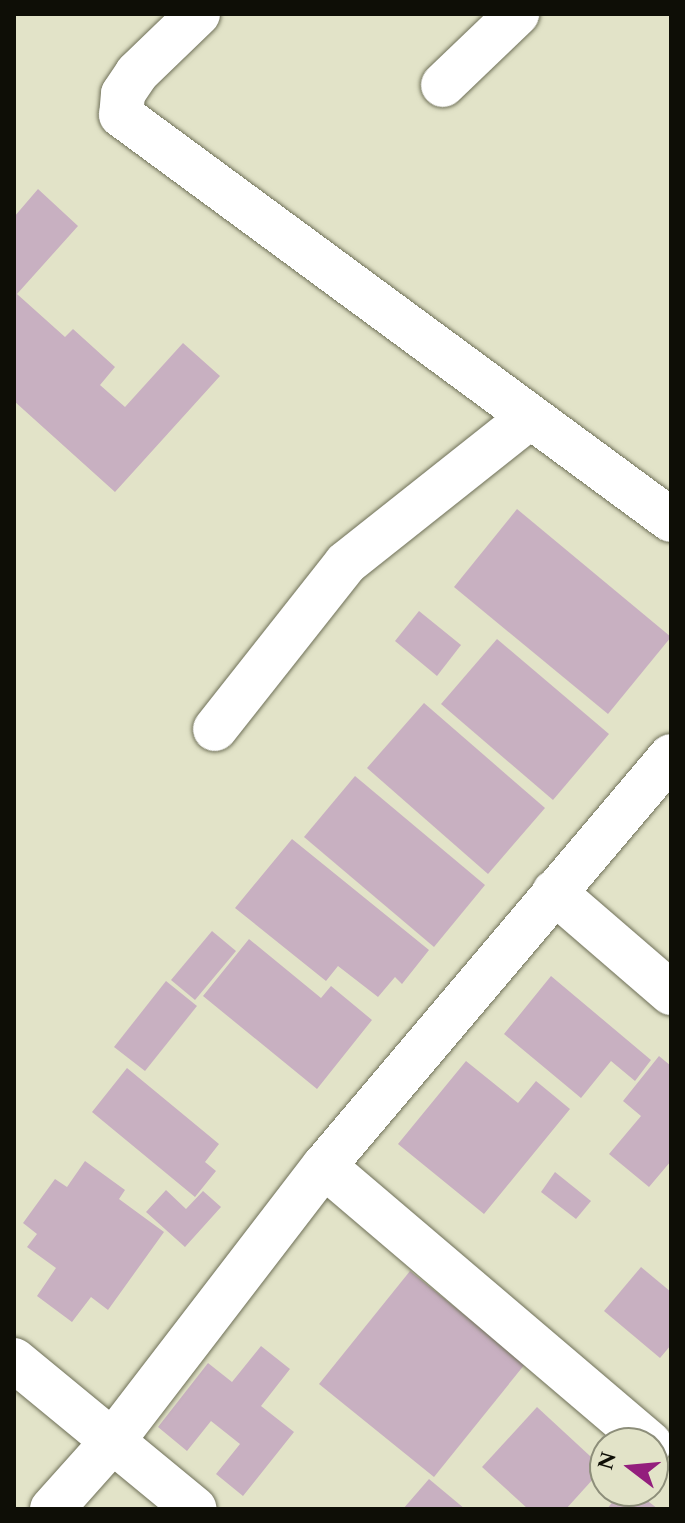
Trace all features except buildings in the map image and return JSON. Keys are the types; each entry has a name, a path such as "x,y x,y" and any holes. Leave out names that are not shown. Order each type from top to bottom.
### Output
{"street":[{"path":"198,14 137,73 123,94 121,115 671,520"},
{"path":"443,85 517,14"},
{"path":"215,729 346,563 529,418"},
{"path":"52,1509 112,1442 324,1166 671,756"},
{"path":"554,892 671,993"},
{"path":"324,1166 631,1427"},
{"path":"14,1360 195,1509"}]}
